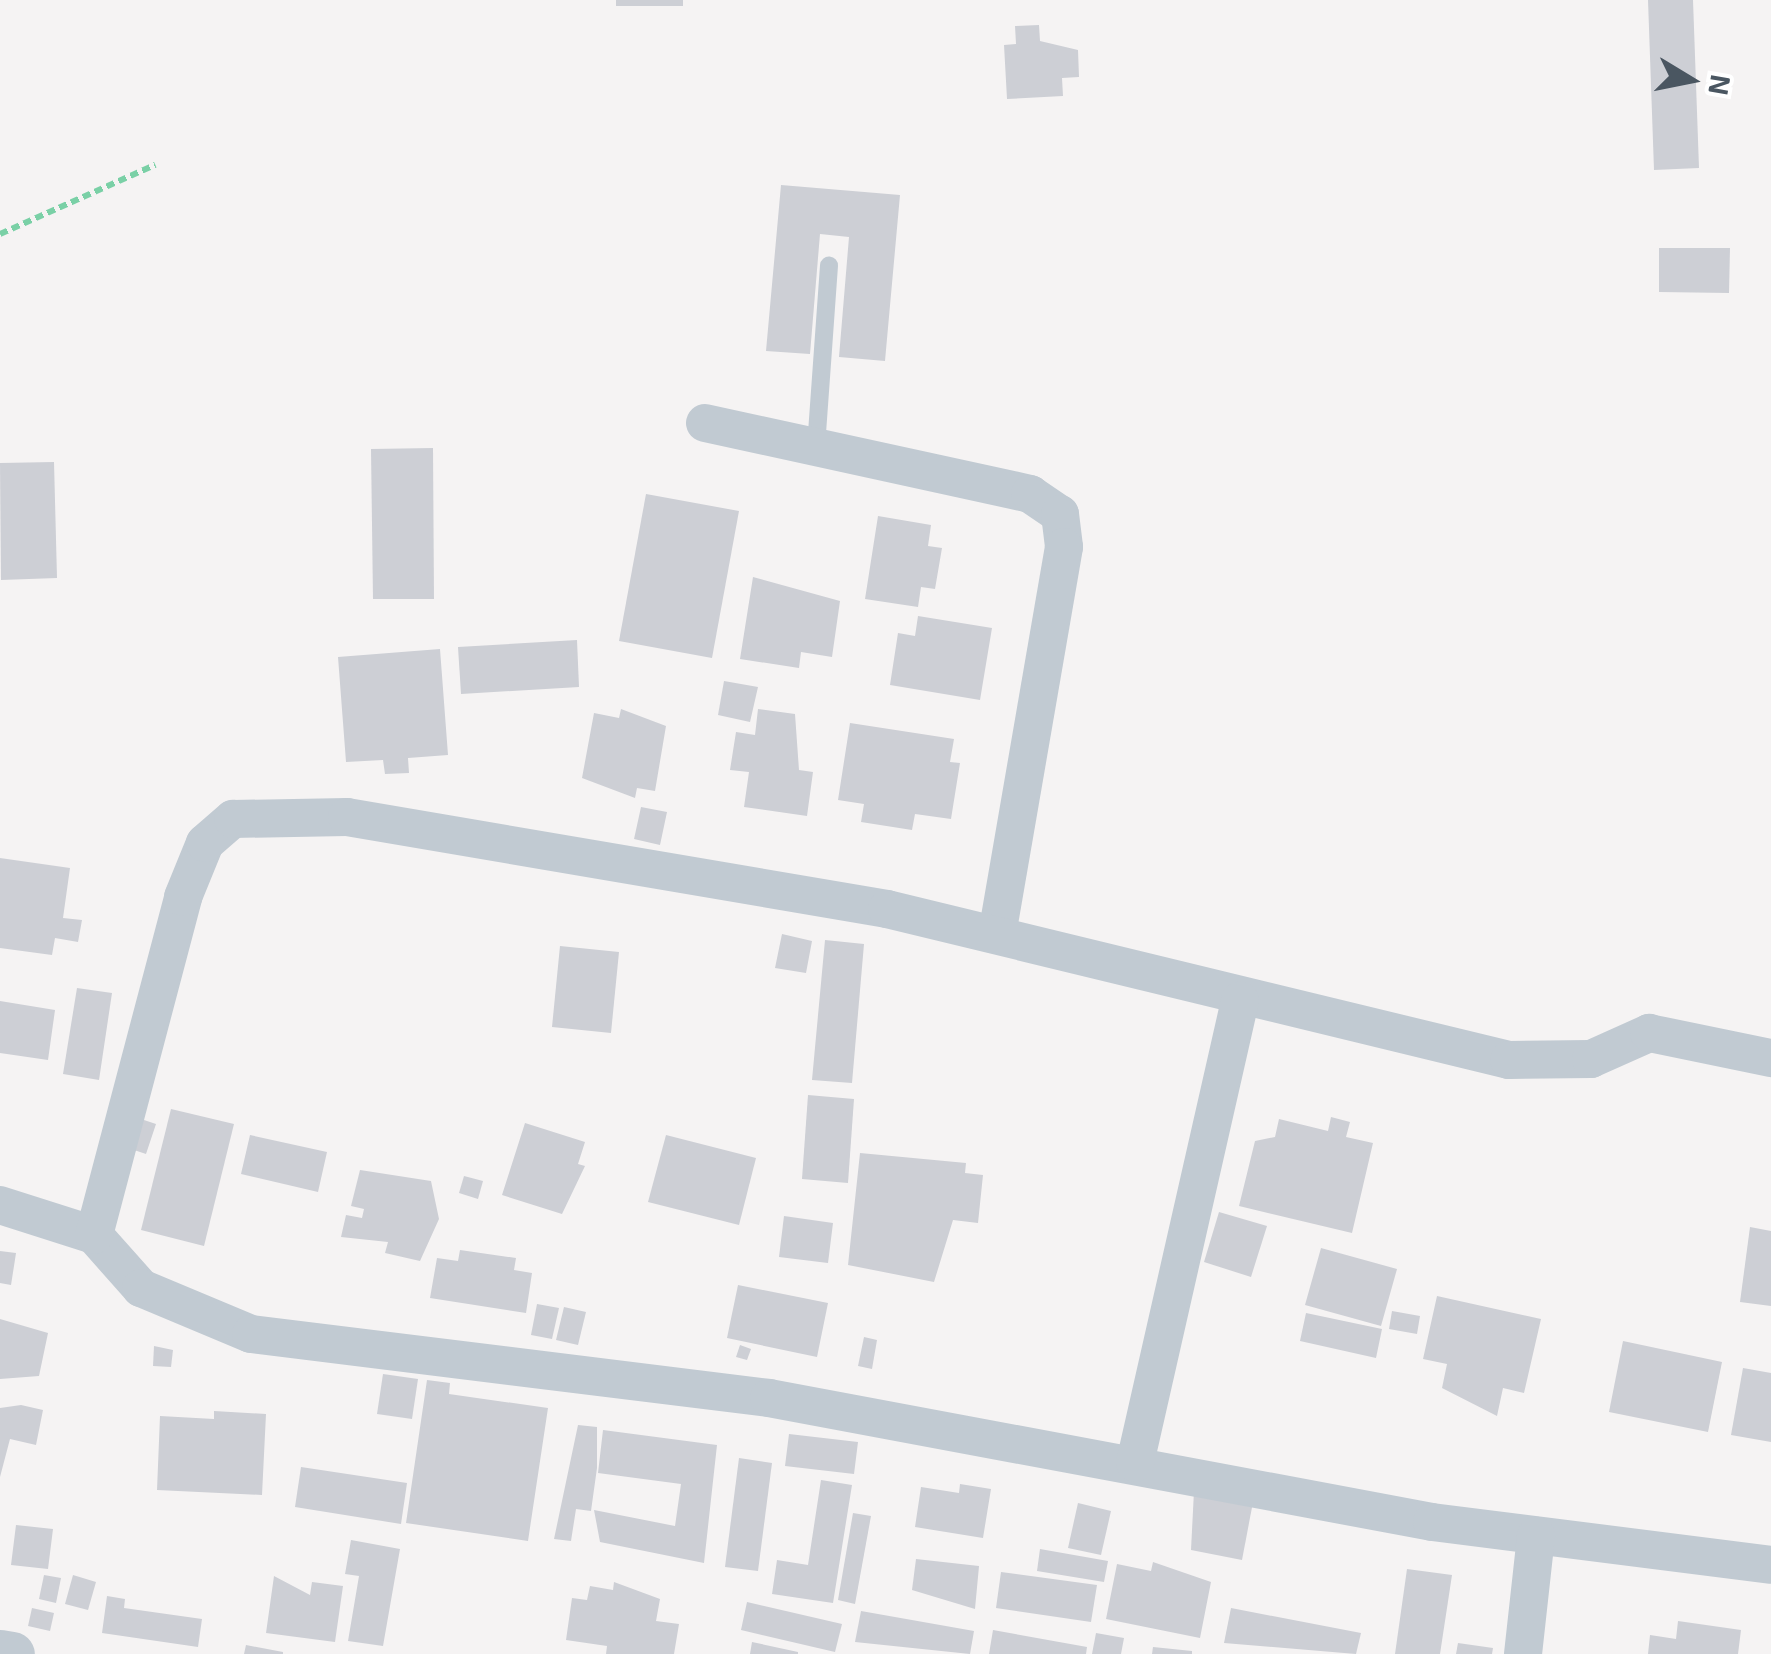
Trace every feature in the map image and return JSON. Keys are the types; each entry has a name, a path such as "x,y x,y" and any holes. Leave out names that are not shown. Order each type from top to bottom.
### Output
{"street":[{"path":"705,422 1030,494 1060,514 1064,547 998,930"},
{"path":"94,1236 183,897 205,843 234,819 347,816 998,930 1153,968 1240,1001 1509,1060 1574,1062 1649,1033 1771,1058"},
{"path":"1135,1464 1240,1001"},
{"path":"0,1205 94,1236 141,1288 251,1334 734,1393 1536,1536 1771,1565"},
{"path":"1523,1654 1536,1536"},
{"path":"0,1652 12,1654"}],"lane":[{"path":"816,447 829,265"}],"path":[{"path":"0,234 156,165"}],"building":[{"path":"616,0 683,0 683,6 616,6"},
{"path":"1648,0 1693,0 1699,168 1654,170"},
{"path":"1039,25 1040,41 1078,50 1079,77 1062,78 1063,96 1007,99 1004,45 1016,44 1015,26"},
{"path":"781,185 900,195 885,361 839,357 849,237 820,234 810,354 766,351"},
{"path":"1659,248 1730,248 1729,293 1659,292"},
{"path":"433,448 434,599 373,599 371,449"},
{"path":"54,462 57,578 1,580 0,463"},
{"path":"646,494 739,511 712,658 619,641"},
{"path":"878,516 931,525 928,546 942,548 935,589 921,587 918,607 865,599"},
{"path":"753,577 840,601 832,657 801,652 799,668 740,659"},
{"path":"918,616 992,628 980,700 890,685 898,633 915,636"},
{"path":"577,640 579,687 461,694 458,647"},
{"path":"440,649 448,755 408,758 409,773 385,774 383,760 346,762 338,657"},
{"path":"724,681 758,687 750,722 718,715"},
{"path":"621,709 666,726 655,791 637,788 635,798 582,778 594,713 619,718"},
{"path":"758,709 795,714 799,770 813,772 807,816 744,807 749,772 730,770 736,732 755,735"},
{"path":"850,723 954,739 950,762 960,763 951,819 915,814 912,830 861,822 864,804 838,800"},
{"path":"641,807 667,812 660,845 634,839"},
{"path":"0,858 70,868 63,918 82,920 78,942 55,938 52,955 0,948"},
{"path":"782,934 812,941 806,973 775,968"},
{"path":"825,940 864,944 852,1083 812,1080"},
{"path":"560,946 619,952 611,1033 552,1027"},
{"path":"77,988 112,993 99,1080 63,1074"},
{"path":"0,1001 55,1010 48,1060 0,1053"},
{"path":"808,1095 854,1099 848,1183 802,1179"},
{"path":"171,1109 234,1124 204,1246 141,1230"},
{"path":"1331,1117 1350,1122 1346,1137 1373,1143 1352,1233 1239,1206 1255,1141 1275,1137 1279,1119 1328,1131"},
{"path":"141,1119 156,1124 146,1154 131,1149"},
{"path":"525,1123 585,1142 578,1164 585,1166 562,1214 502,1195"},
{"path":"250,1135 327,1152 318,1192 241,1174"},
{"path":"666,1135 756,1158 739,1225 648,1202"},
{"path":"860,1153 966,1163 965,1173 983,1175 978,1223 953,1220 934,1282 848,1265"},
{"path":"360,1170 431,1181 439,1219 420,1261 385,1253 388,1242 341,1237 346,1215 362,1218 364,1209 351,1206"},
{"path":"464,1176 483,1181 478,1199 459,1193"},
{"path":"1219,1212 1267,1226 1251,1277 1204,1262"},
{"path":"784,1216 833,1223 828,1263 779,1257"},
{"path":"1750,1227 1771,1231 1771,1306 1740,1302"},
{"path":"1321,1248 1397,1269 1381,1326 1305,1305"},
{"path":"460,1250 516,1258 514,1270 532,1273 526,1313 430,1298 437,1258 458,1261"},
{"path":"0,1251 16,1253 11,1285 0,1283"},
{"path":"738,1285 828,1303 817,1357 727,1338"},
{"path":"1437,1296 1541,1319 1524,1393 1503,1388 1497,1416 1442,1388 1447,1364 1423,1359"},
{"path":"537,1304 559,1308 552,1339 531,1335"},
{"path":"564,1307 586,1312 578,1345 556,1340"},
{"path":"1392,1311 1420,1316 1417,1334 1389,1329"},
{"path":"1306,1313 1382,1329 1376,1358 1300,1341"},
{"path":"0,1319 48,1333 39,1376 0,1379"},
{"path":"864,1337 877,1340 872,1369 858,1366"},
{"path":"1623,1341 1722,1362 1708,1432 1609,1412"},
{"path":"740,1345 751,1349 747,1360 736,1357"},
{"path":"154,1346 173,1350 171,1367 153,1366"},
{"path":"1743,1368 1771,1373 1771,1442 1731,1435"},
{"path":"383,1374 418,1379 412,1419 377,1414"},
{"path":"427,1380 450,1383 449,1394 548,1408 528,1541 406,1523"},
{"path":"21,1405 43,1410 36,1445 10,1439 0,1477 0,1408"},
{"path":"214,1411 266,1414 262,1495 157,1490 160,1416 214,1419"},
{"path":"578,1425 597,1427 591,1511 576,1509 571,1541 554,1539"},
{"path":"603,1430 717,1445 704,1563 600,1542 594,1510 675,1526 681,1484 598,1473"},
{"path":"789,1434 858,1442 854,1474 785,1466"},
{"path":"739,1458 772,1463 758,1571 725,1567"},
{"path":"301,1467 407,1483 401,1524 295,1507"},
{"path":"821,1480 852,1485 833,1603 772,1594 777,1560 808,1565"},
{"path":"960,1484 991,1489 983,1538 915,1527 921,1487 959,1493"},
{"path":"1194,1491 1253,1502 1242,1560 1191,1550"},
{"path":"1078,1503 1111,1511 1101,1555 1068,1548"},
{"path":"853,1513 871,1516 855,1604 838,1600"},
{"path":"16,1525 53,1529 48,1569 11,1565"},
{"path":"351,1540 400,1549 383,1646 348,1641 359,1576 345,1574"},
{"path":"1040,1549 1108,1561 1104,1582 1037,1571"},
{"path":"916,1559 979,1566 975,1609 912,1590"},
{"path":"1153,1562 1211,1582 1200,1638 1106,1619 1117,1564 1151,1571"},
{"path":"1407,1569 1452,1575 1440,1654 1395,1654"},
{"path":"1001,1572 1097,1585 1091,1622 996,1608"},
{"path":"44,1575 61,1578 56,1603 39,1599"},
{"path":"73,1575 96,1582 88,1610 65,1604"},
{"path":"274,1576 310,1595 312,1582 343,1586 335,1642 266,1633"},
{"path":"614,1582 660,1599 656,1621 679,1624 674,1654 606,1654 607,1646 566,1640 572,1598 587,1600 590,1586 613,1590"},
{"path":"107,1596 125,1599 124,1608 202,1619 198,1647 102,1633"},
{"path":"747,1602 842,1624 835,1652 741,1630"},
{"path":"32,1608 54,1613 50,1631 28,1626"},
{"path":"1231,1608 1361,1633 1356,1654 1224,1643"},
{"path":"861,1611 974,1631 970,1654 855,1642"},
{"path":"1678,1621 1741,1630 1738,1654 1648,1654 1650,1635 1676,1639"},
{"path":"993,1630 1087,1647 1086,1654 989,1654"},
{"path":"1096,1633 1124,1638 1121,1654 1092,1654"},
{"path":"752,1642 798,1652 798,1654 750,1654"},
{"path":"1458,1643 1493,1648 1492,1654 1456,1654"},
{"path":"246,1645 283,1652 283,1654 244,1654"},
{"path":"1153,1647 1192,1651 1192,1654 1152,1654"}]}
